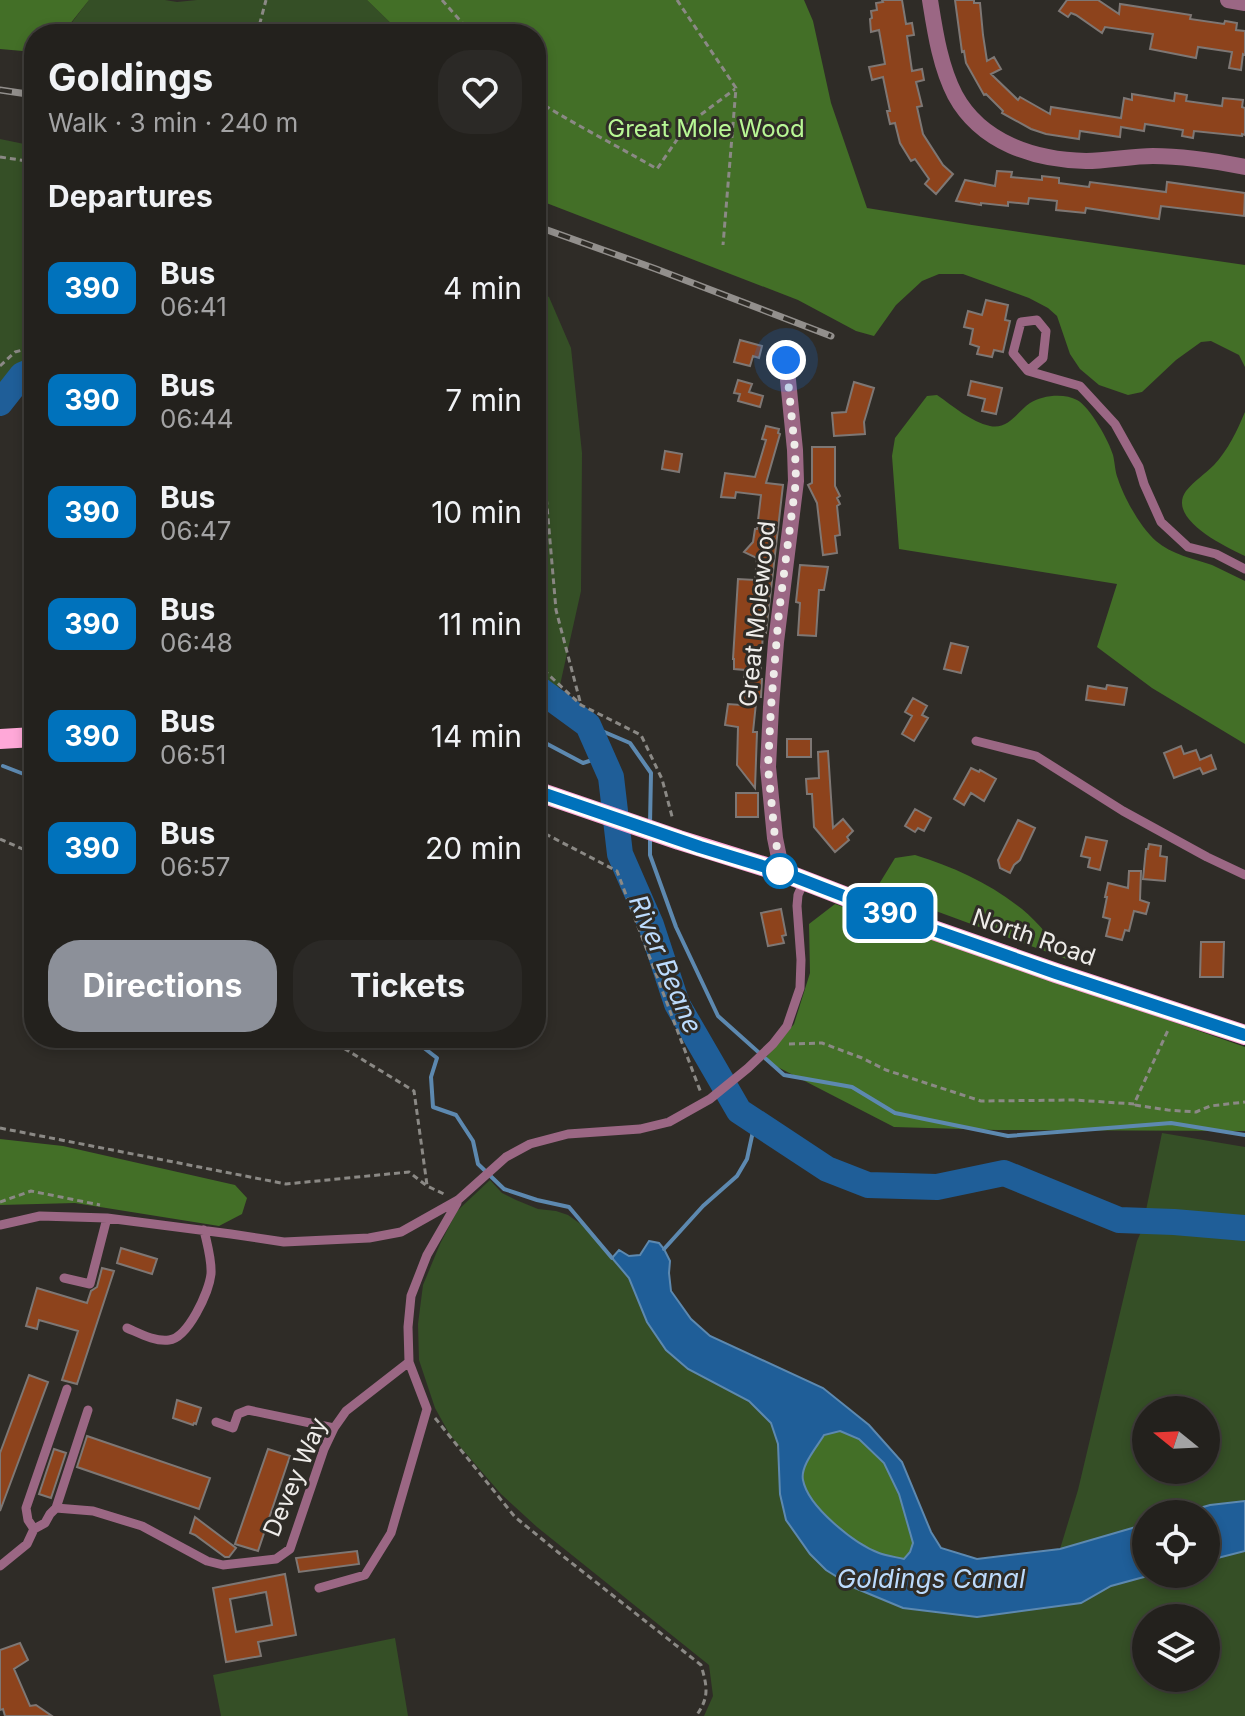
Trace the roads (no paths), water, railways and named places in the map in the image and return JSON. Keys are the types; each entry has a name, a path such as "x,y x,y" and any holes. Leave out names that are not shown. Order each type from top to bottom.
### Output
{"main road":[{"path":"0,739 24,738"},
{"name":"North Road","path":"546,794 782,872 919,925 1245,1035"}],"street":[{"path":"930,0 940,52 955,95 988,132 1013,147 1059,159 1090,161 1153,156 1245,167"},
{"path":"1228,0 1245,3"},
{"name":"Great Molewood","path":"782,872 775,838 768,767 779,612 796,481 786,360"}],"lane":[{"path":"1028,371 1043,358 1046,331 1037,320 1021,322 1013,353 1028,371 1080,386 1115,424 1139,467 1161,522 1188,547 1216,554 1245,569"},
{"path":"976,741 1036,756 1123,811 1245,875"},
{"path":"0,1225 40,1216 107,1218 284,1242 369,1238 401,1232 458,1200 506,1157 530,1144 568,1134 640,1129 669,1122 708,1101 734,1080 771,1046 787,1026 800,988 797,906 804,880"},
{"path":"319,1588 365,1575 391,1533 427,1409 409,1362 411,1296 427,1255 458,1200"},
{"path":"64,1278 90,1284 107,1218"},
{"path":"127,1328 166,1341 176,1339 183,1333 201,1304 211,1277 204,1230"},
{"name":"Devey Way","path":"56,1508 93,1511 142,1526 207,1561 223,1565 276,1559 290,1549 334,1428 346,1411 409,1362"},
{"path":"34,1529 28,1520 26,1508 67,1389"},
{"path":"0,1566 27,1544 34,1529 45,1523 56,1508 88,1410"},
{"path":"216,1422 233,1428 238,1414 248,1410 334,1428"}],"water":[{"name":"Goldings Canal","path":"649,1241 659,1243 670,1261 671,1291 691,1319 710,1336 823,1388 869,1425 902,1462 931,1532 941,1548 977,1559 1060,1549 1132,1528 1132,1580 1111,1586 1081,1603 977,1617 903,1608 855,1588 826,1570 810,1554 786,1520 780,1494 778,1444 771,1423 749,1401 688,1369 666,1350 647,1322 629,1278 612,1258 619,1250 629,1256 640,1255","holes":["840,1431 859,1439 884,1463 899,1494 913,1543 904,1559 879,1553 858,1542 823,1513 803,1480 804,1469 824,1435"]},
{"path":"1245,1501 1245,1551 1220,1557 1220,1504"}],"waterway":[{"name":"River Beane","path":"0,403 24,374"},
{"name":"River Beane","path":"546,694 588,725 611,777 620,854 651,925 677,1004 739,1111 827,1169 868,1185 937,1187 1004,1173 1119,1220 1245,1228"},
{"path":"588,725 630,743 651,773 650,824"},
{"path":"546,743 583,763 602,757"},
{"path":"3,766 24,774"},
{"path":"650,837 650,855 676,927 718,1016 784,1075 852,1087 895,1113 1008,1136 1171,1123 1245,1135"},
{"path":"424,1048 437,1058 431,1077 433,1107 456,1115 473,1141 478,1164 504,1189 569,1207 612,1258"},
{"path":"664,1249 703,1206 737,1176 747,1159 755,1122"}],"railway":[{"path":"0,90 24,94"},
{"path":"546,230 831,336"}],"park label":[{"name":"Great Mole Wood","path":"706,128"}]}
